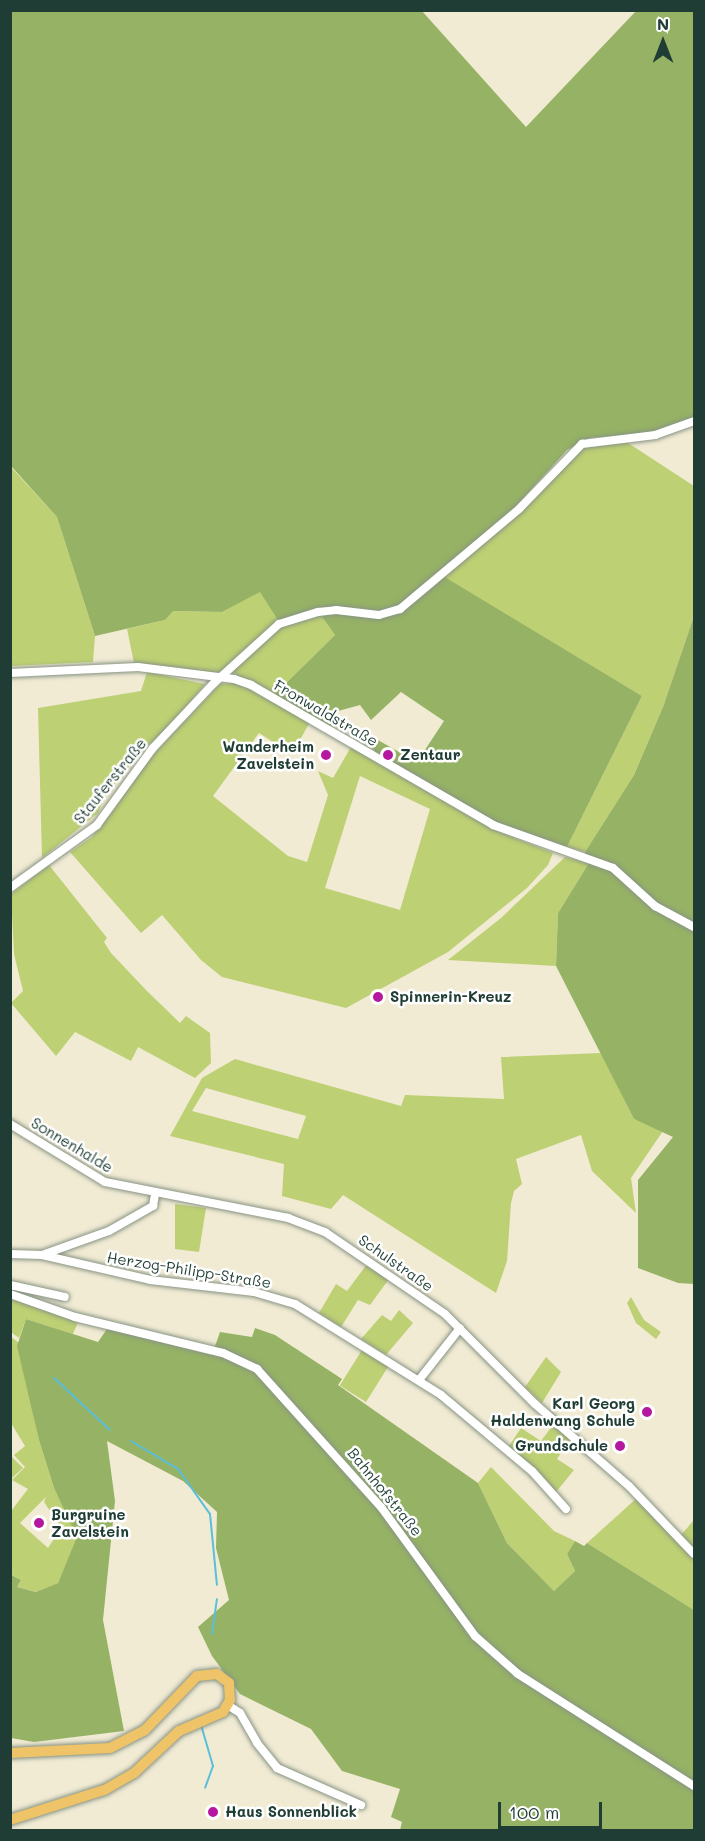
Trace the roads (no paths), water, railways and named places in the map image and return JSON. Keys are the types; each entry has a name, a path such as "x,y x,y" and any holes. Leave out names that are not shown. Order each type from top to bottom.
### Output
{"main road":[{"path":"10,1753 93,1751 125,1742 145,1730 191,1680 204,1673 217,1674 229,1683 229,1706 213,1717 179,1731 150,1760 121,1781 10,1820"}],"street":[{"name":"Stauferstraße","path":"10,888 97,825 134,769 219,678 260,639 288,620 336,610 379,615 400,609 519,508 582,444 655,435 694,421"},
{"name":"Fronwaldstraße","path":"10,672 138,667 219,678 251,685 493,825 613,868 655,906 694,927"},
{"name":"Sonnenhalde","path":"10,1124 88,1173 155,1194"},
{"path":"10,1254 42,1255 127,1223 153,1206 155,1194"},
{"name":"Schulstraße","path":"155,1194 288,1218 317,1228 445,1314 535,1404 630,1486 694,1554"},
{"name":"Herzog-Philipp-Straße","path":"42,1255 150,1280 254,1292 295,1304 419,1380 532,1472 566,1509"},
{"path":"10,1285 65,1297"},
{"name":"Bahnhofstraße","path":"10,1294 75,1317 223,1353 257,1369 381,1507 475,1636 518,1674 694,1786"},
{"path":"419,1380 460,1328"},
{"path":"229,1706 240,1713 257,1743 277,1768 361,1805"}],"waterway":[{"path":"54,1378 110,1430"},
{"path":"131,1441 178,1469 210,1514 217,1585"},
{"path":"212,1634 217,1599"},
{"path":"201,1725 213,1766 205,1788"}],"place":[{"name":"Wanderheim Zavelstein","path":"326,755"},
{"name":"Zentaur","path":"388,755"},
{"name":"Spinnerin-Kreuz","path":"378,997"},
{"name":"Karl Georg Haldenwang Schule","path":"647,1412"},
{"name":"Grundschule","path":"620,1446"},
{"name":"Burgruine Zavelstein","path":"39,1523"},
{"name":"Haus Sonnenblick","path":"213,1812"}]}
